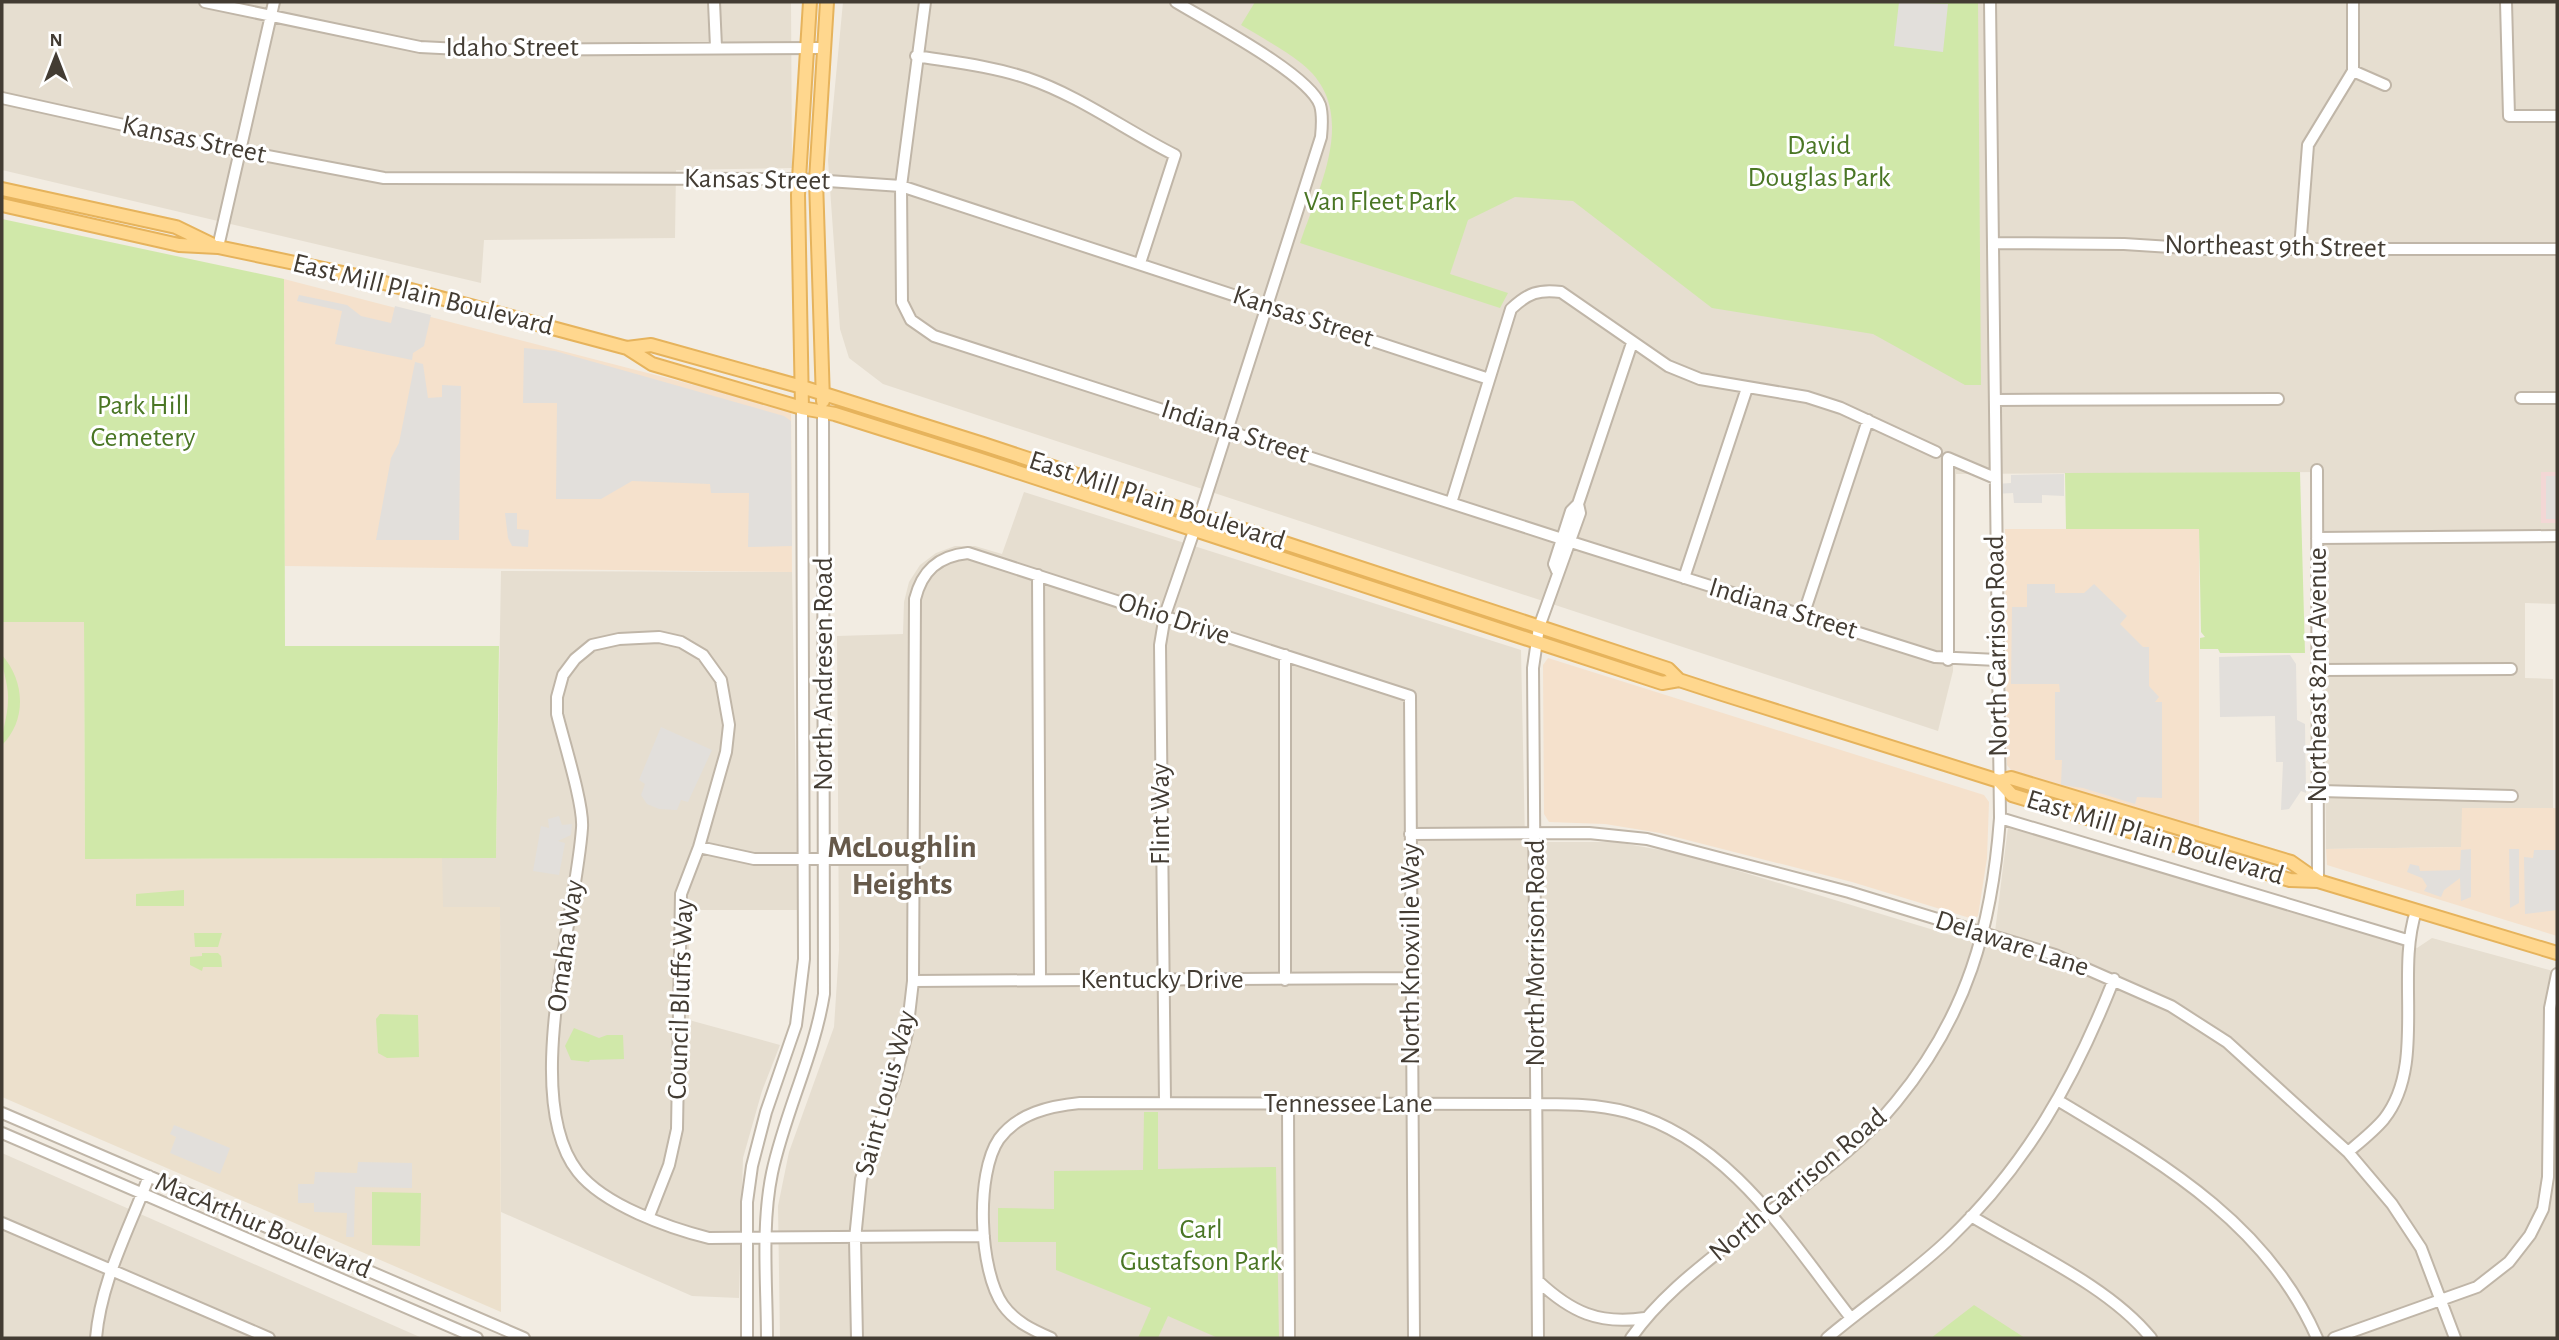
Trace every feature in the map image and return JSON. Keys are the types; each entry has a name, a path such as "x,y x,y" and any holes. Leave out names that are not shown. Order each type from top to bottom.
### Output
{"main road":[{"name":"North Andresen Road","path":"802,408 799,179 810,2"},
{"name":"North Andresen Road","path":"823,412 816,180 827,2"},
{"name":"East Mill Plain Boulevard","path":"2,189 176,227 218,247"},
{"name":"East Mill Plain Boulevard","path":"2,205 179,244 218,247 362,276 627,348 652,364 978,459 1662,683 1679,680"},
{"name":"East Mill Plain Boulevard","path":"627,348 651,345 802,387 1668,669 1679,680 1999,781 2011,778 2291,862 2318,881 2557,953"}],"street":[{"name":"Idaho Street","path":"205,2 420,47 480,50 824,48"},
{"path":"218,247 274,2"},
{"path":"714,2 716,47"},
{"path":"901,186 925,2"},
{"path":"1176,2 1299,78 1313,91 1320,105 1321,137 1200,515"},
{"name":"North Garrison Road","path":"1631,1338 1662,1299 1858,1140 1895,1103 1947,1027 1964,992 1983,933 1992,899 2000,818 1990,2"},
{"path":"2300,249 2308,145 2353,71 2353,2"},
{"path":"2506,2 2509,116 2557,116"},
{"path":"916,56 990,68 1028,78 1099,111 1175,155 1140,264"},
{"path":"2353,71 2385,85"},
{"name":"Kansas Street","path":"2,98 241,151 384,178 799,179 901,186 1489,379"},
{"name":"Indiana Street","path":"901,186 902,302 911,320 934,336 1227,428 1803,616 1948,660 1997,660"},
{"name":"Northeast 9th Street","path":"1993,243 2300,249 2557,249"},
{"path":"1451,503 1511,309 1522,298 1540,289 1561,292 1668,366 1700,379 1807,397 1868,420 1936,452"},
{"name":"North Morrison Road","path":"1538,1338 1535,642 1557,572 1554,564 1567,540 1571,511 1578,505 1632,343"},
{"path":"1684,578 1747,388"},
{"path":"2521,398 2557,398"},
{"path":"1995,400 2278,399"},
{"name":"North Andresen Road","path":"747,1338 746,1239 752,1166 766,1112 788,1052 802,989 802,408"},
{"name":"North Andresen Road","path":"767,1338 767,1239 771,1177 776,1154 816,1038 824,994 823,412"},
{"path":"1803,616 1868,420"},
{"path":"1948,660 1948,458 1995,478"},
{"name":"Northeast 82nd Avenue","path":"2317,470 2320,792 2318,881"},
{"name":"Flint Way","path":"1165,1102 1160,645 1165,615 1194,531"},
{"path":"2317,538 2557,536"},
{"name":"Ohio Drive","path":"938,561 968,553 1410,696"},
{"name":"Saint Louis Way","path":"857,1338 855,1239 861,1179 895,1080 907,1033 914,981 915,599 923,578 938,561"},
{"path":"1038,575 1040,980"},
{"name":"Council Bluffs Way","path":"592,645 619,639 659,637 681,642 703,655 720,680 729,725 726,752 699,847 681,894 677,1129 669,1165 649,1216"},
{"name":"Omaha Way","path":"592,645 563,675 557,698 557,714 583,825 554,1026 555,1110 565,1151 578,1172 598,1192 686,1232 709,1238 984,1236"},
{"path":"1285,655 1285,980"},
{"path":"2319,670 2511,669"},
{"name":"North Knoxville Way","path":"1410,696 1414,1338"},
{"path":"2320,792 2512,796"},
{"path":"2000,818 2407,940"},
{"name":"Delaware Lane","path":"1410,834 1614,834 1647,839 1849,892 2055,955 2171,1006 2227,1042 2348,1152 2392,1204 2421,1248 2443,1299 2455,1338"},
{"path":"699,847 754,859 914,859"},
{"path":"2348,1152 2384,1119 2404,1075 2407,940 2416,911"},
{"path":"2334,1338 2477,1287 2509,1262 2530,1235 2543,1209 2548,1177 2550,1009 2557,974"},
{"name":"Kentucky Drive","path":"914,981 1411,978"},
{"path":"1827,1338 1946,1242 2028,1149 2059,1101 2087,1048 2114,979"},
{"path":"2059,1101 2166,1165 2228,1214 2277,1267 2298,1299 2317,1338"},
{"name":"Tennessee Lane","path":"1051,1338 1025,1325 1003,1304 987,1263 984,1186 999,1139 1032,1112 1052,1106 1165,1102 1590,1105 1649,1119 1693,1142 1719,1161 1768,1213 1852,1318"},
{"path":"1288,1104 1289,1338"},
{"name":"MacArthur Boulevard","path":"2,1112 524,1338"},
{"name":"MacArthur Boulevard","path":"2,1133 477,1338"},
{"path":"96,1338 98,1314 110,1271 149,1176"},
{"path":"1971,1216 2099,1291 2123,1308 2151,1338"},
{"path":"2,1223 248,1334 269,1338"},
{"path":"1538,1281 1560,1301 1580,1314 1602,1320 1645,1318"}],"shaded area":[{"path":"2,2 791,2 792,168 676,170 675,238 484,240 481,283 2,170"},
{"path":"843,2 2557,2 2557,472 2541,473 2541,523 2557,523 2557,604 2525,603 2525,678 2553,679 2553,808 2462,808 2462,847 2326,849 2323,472 1956,474 1953,671 1938,731 883,384 849,358 840,329 828,160"},
{"path":"1899,2 1948,4 1943,52 1894,46"},
{"path":"284,279 791,410 792,572 285,566"},
{"path":"299,295 347,305 361,316 391,323 395,306 431,315 424,346 413,353 412,360 335,344 342,311 297,301"},
{"path":"524,348 555,351 784,416 791,421 792,546 748,547 749,493 711,493 710,484 632,481 601,499 556,499 557,403 523,403"},
{"path":"415,362 423,364 428,398 442,397 442,385 461,386 459,540 376,540 391,458 399,443"},
{"path":"2541,472 2557,472 2557,523 2541,523"},
{"path":"2064,474 2064,496 2042,495 2042,503 2014,503 2013,493 1995,494 1995,484 2011,483 2011,475"},
{"path":"2546,476 2557,476 2557,519 2546,519"},
{"path":"1024,492 1521,650 1525,842 1616,842 1683,854 1993,948 2008,827 2417,948 2432,938 2557,972 2557,1338 780,1338 778,1206 789,1152 834,1027 839,950 837,636 903,634 904,602 909,582 920,565 936,553 955,546 975,546 1002,554"},
{"path":"505,513 517,513 517,529 529,530 528,547 512,546 508,538"},
{"path":"2005,529 2199,529 2199,828 2011,770 2007,765"},
{"path":"501,571 792,572 798,910 689,910 689,1020 780,1045 762,1091 743,1158 739,1298 692,1296 501,1212 500,907 442,907 442,858 496,857"},
{"path":"2027,584 2055,584 2055,593 2084,593 2094,584 2127,616 2120,624 2143,647 2149,647 2149,686 2159,697 2155,702 2162,702 2162,798 2137,797 2135,804 2083,788 2061,785 2062,760 2055,760 2055,692 2060,692 2059,684 2011,684 2012,607 2027,607"},
{"path":"2,622 84,622 85,859 442,858 443,907 500,907 501,1312 2,1097"},
{"path":"2290,655 2296,664 2297,720 2305,724 2306,793 2301,791 2289,809 2281,810 2283,762 2276,762 2275,716 2220,717 2219,657"},
{"path":"1548,658 1984,795 1989,802 1987,858 1978,916 1973,919 1852,882 1660,833 1605,824 1549,822 1544,814 1543,665"},
{"path":"661,727 712,750 688,802 681,800 677,810 659,809 647,804 641,795 645,784 639,780"},
{"path":"2462,808 2557,808 2557,936 2327,865 2326,849 2461,847"},
{"path":"559,816 562,825 572,824 571,835 558,841 565,843 559,875 533,871 541,826 549,828 548,819"},
{"path":"2471,849 2471,897 2461,901 2460,878 2444,890 2441,897 2424,891 2427,886 2422,878 2407,872 2410,864 2419,866 2420,871 2460,870 2461,850"},
{"path":"2509,849 2519,849 2519,903 2510,908"},
{"path":"2534,850 2557,850 2557,910 2525,914 2524,857 2533,858"},
{"path":"174,1125 230,1148 220,1174 170,1153 176,1137 170,1134"},
{"path":"2,1153 422,1338 2,1338"},
{"path":"358,1162 412,1163 412,1188 355,1187 354,1237 346,1237 347,1213 314,1212 314,1203 298,1203 298,1184 314,1184 315,1172 357,1173"}],"green space":[{"name":"David Douglas Park","path":"1255,2 1978,2 1981,385 1965,385 1873,334 1712,308 1573,201 1515,197 1468,220 1450,274 1508,293 1500,308 1300,243 1317,197 1330,149 1332,126 1329,103 1319,82 1301,63 1241,25"},
{"name":"Park Hill Cemetery","path":"2,219 284,279 285,646 499,646 496,858 85,859 84,622 2,622"},
{"path":"2300,472 2305,653 2220,653 2218,649 2200,649 2200,638 2205,637 2201,632 2199,529 2066,529 2065,473"},
{"path":"2,655 15,677 20,700 16,724 2,745 8,694"},
{"path":"184,890 184,906 136,906 136,894"},
{"path":"194,933 222,933 218,947 195,947"},
{"path":"202,953 218,953 222,967 203,967 202,971 190,965 190,957 202,956"},
{"path":"380,1014 418,1015 419,1057 387,1058 378,1053 376,1019"},
{"path":"574,1028 599,1038 623,1035 624,1059 589,1062 571,1060 565,1046"},
{"name":"Carl Gustafson Park","path":"1144,1112 1158,1112 1158,1169 1276,1167 1279,1338 1218,1338 1168,1316 1158,1338 1138,1338 1151,1308 1056,1270 1056,1242 998,1242 998,1208 1054,1209 1054,1171 1143,1170"},
{"path":"372,1192 421,1193 420,1246 372,1245"},
{"path":"1974,1305 2025,1338 1931,1338"}],"district":[{"name":"McLoughlin Heights","path":"902,866"}],"park label":[{"name":"Van Fleet Park","path":"1380,202"}]}
